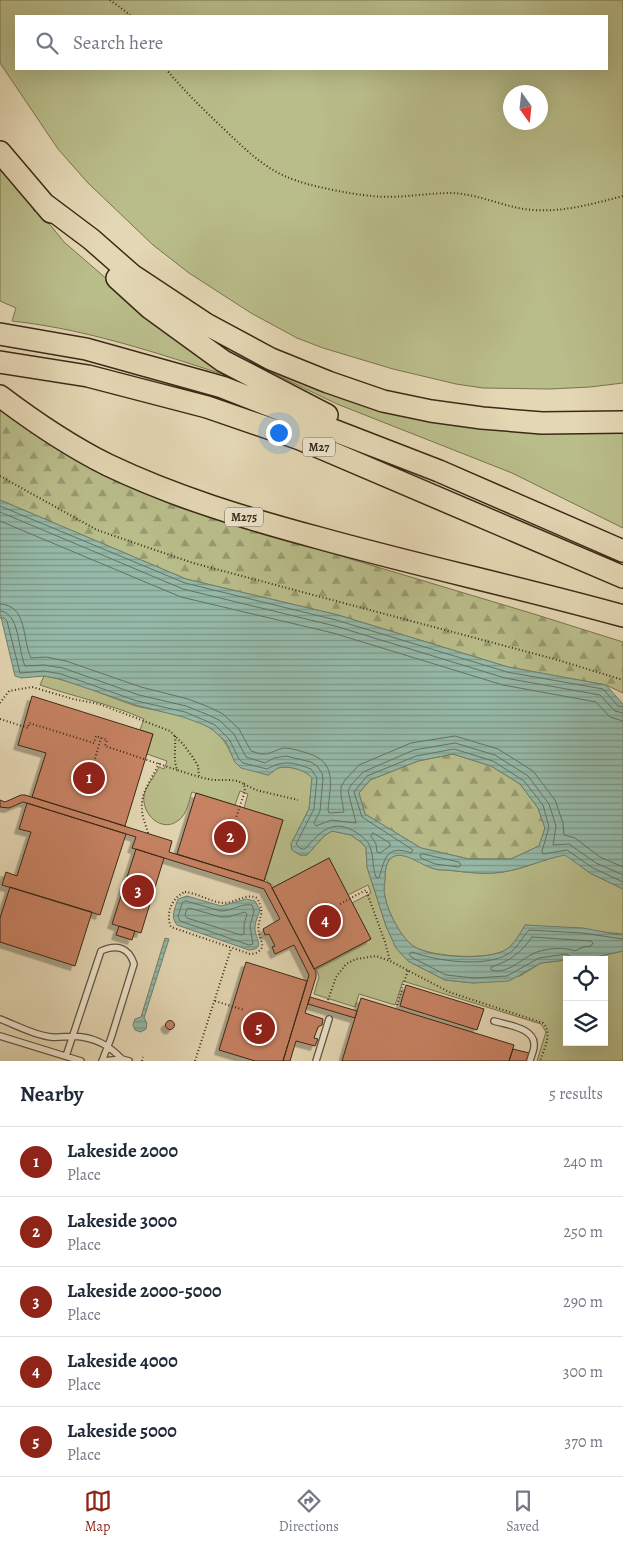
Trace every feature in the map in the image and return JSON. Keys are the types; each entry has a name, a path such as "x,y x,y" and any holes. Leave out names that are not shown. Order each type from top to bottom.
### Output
{"highway":[{"path":"0,152 42,203 98,260 150,308 223,361 333,418 384,441 439,471"},
{"path":"42,203 91,240 132,275 206,324 271,359 328,382 383,401 431,411 482,418 542,423 623,422"},
{"name":"M27","path":"0,334 86,349 222,387 439,471 623,551"},
{"name":"M27","path":"0,362 88,376 207,407 300,439 623,577"},
{"name":"M275","path":"0,396 49,430 108,465 172,492 258,522 401,561 509,587 534,600 623,627"},
{"path":"509,587 623,616"}],"lane":[{"path":"66,1056 101,952 109,948 121,948 127,950 132,956 134,964 103,1061 122,1059 129,1061"},
{"path":"0,1019 50,1037 82,1037 109,1046 122,1059"},
{"path":"316,1061 329,1019"},
{"path":"494,1021 531,1034 534,1039 534,1046 530,1061"},
{"path":"0,1036 81,1061"}],"path":[{"path":"110,0 126,10 129,15"},
{"path":"167,70 188,95 251,155 269,168 288,178 320,187 371,196 400,197 452,193 470,195 518,208 539,211 569,209 623,196"},
{"path":"0,476 97,530 192,563 558,660 623,680"},
{"path":"0,703 8,691 32,687 73,699 99,704 170,731 192,756 198,766 199,776"},
{"path":"0,719 28,728 29,723 94,743 96,736 107,740 105,746 177,770 210,780 228,779 240,782 256,790 298,800"},
{"path":"175,736 174,756 177,770"},
{"path":"94,762 101,738"},
{"path":"148,833 142,810 142,800 144,791 159,763"},
{"path":"236,818 244,791 244,784"},
{"path":"340,904 366,890 390,961"},
{"path":"185,892 225,903 252,896 257,898 262,910 258,930 262,945 261,949 256,953 250,954 231,949 171,927 168,919 176,897 185,892"},
{"path":"195,1061 231,949"},
{"path":"328,1000 336,977 346,964 366,957 376,956 390,961 449,992 543,1023 548,1031 548,1037 540,1061"},
{"path":"397,1005 408,970"},
{"path":"214,1000 244,1010"}],"green space":[{"path":"0,0 623,0 623,383 550,389 483,388 456,384 393,369 323,348 297,338 251,313 189,273 153,245 88,183 58,149 0,63"},
{"path":"0,163 64,242 137,305 253,384 104,338 43,325 12,321 16,308 0,301"},
{"path":"250,362 331,391 623,430 623,528 512,473 337,404"},
{"path":"0,408 110,477 177,507 623,642 623,693 606,685 508,667 338,615 186,579 0,500"},
{"path":"44,676 56,678 136,706 187,717 217,733 235,762 268,775 278,768 287,767 309,775 312,778 309,809 291,844 292,850 300,855 307,855 324,836 332,831 351,835 362,843 366,848 367,867 386,926 396,948 408,961 445,980 474,983 520,976 541,963 563,960 563,1046 608,1046 608,956 600,956 623,951 623,1061 537,1061 546,1032 541,1024 403,981 395,1005 359,994 355,1007 314,994 319,977 316,968 371,939 352,903 371,893 368,885 348,895 329,858 274,887 265,879 283,820 244,808 248,794 240,791 235,805 192,792 186,811 179,820 166,825 154,820 146,809 144,795 159,767 164,769 167,761 147,754 153,734 140,730 144,719 40,685"},
{"path":"453,754 491,766 520,784 538,808 545,828 539,846 511,859 469,859 421,848 365,814 359,793 370,780 418,761"},
{"path":"565,854 590,873 623,889 623,934 525,925 512,944 499,953 475,956 447,955 423,950 410,943 396,924 386,902 384,891 386,870 390,859 394,856 405,856 437,870 489,873 518,869"}],"water":[{"path":"0,500 186,579 338,615 508,667 606,685 623,704 623,889 590,873 565,855 511,871 475,873 435,869 400,855 394,856 388,863 385,872 384,891 386,902 400,932 415,947 434,954 475,957 499,953 512,944 525,925 583,928 623,934 623,951 600,956 563,956 563,960 541,963 509,981 474,983 445,980 408,961 396,948 386,926 367,867 366,848 362,843 351,835 332,831 324,836 307,855 300,855 292,850 291,844 309,809 312,778 309,775 287,767 278,768 268,775 241,768 235,762 226,742 212,729 202,724 136,705 60,679 44,676 21,678 15,676 0,613","holes":["453,754 491,766 520,784 538,808 545,828 539,846 511,859 469,859 421,848 365,814 359,793 370,780 418,761"]},
{"path":"187,896 221,906 246,899 255,901 260,910 255,925 259,945 249,950 177,925 173,916 178,899"},
{"path":"165,938 169,939 144,1018 147,1023 146,1029 141,1032 135,1030 133,1025 135,1019 141,1017"}],"building":[{"path":"32,696 153,734 125,826 32,797 46,753 18,745"},
{"path":"196,793 283,820 264,881 177,854"},
{"path":"21,795 172,841 169,852 270,884 316,972 305,1013 323,1019 322,1025 318,1027 314,1038 318,1039 315,1046 296,1041 290,1061 283,1061 309,975 294,945 275,954 272,947 275,946 269,934 265,935 263,929 280,919 264,889 132,848 136,837 23,802 9,808 0,807 0,800 5,802"},
{"path":"27,803 126,834 100,915 2,885 6,872 17,876 31,832 19,829"},
{"path":"136,849 164,858 141,933 112,924"},
{"path":"329,858 371,939 314,969 272,888"},
{"path":"10,887 92,912 75,966 0,942 0,918"},
{"path":"119,926 135,931 132,940 116,935"},
{"path":"246,962 307,981 283,1061 255,1061 219,1050"},
{"path":"406,985 484,1009 477,1030 400,1006"},
{"path":"310,997 357,1011 355,1018 308,1004"},
{"path":"361,998 514,1045 509,1061 342,1061"},
{"path":"170,1020 175,1025 170,1030 165,1025"},
{"path":"513,1049 529,1053 526,1061 509,1061"}],"place":[{"name":"Lakeside 2000","path":"89,778"},
{"name":"Lakeside 3000","path":"230,837"},
{"name":"Lakeside 2000-5000","path":"138,891"},
{"name":"Lakeside 4000","path":"325,921"},
{"name":"Lakeside 5000","path":"259,1028"}]}
